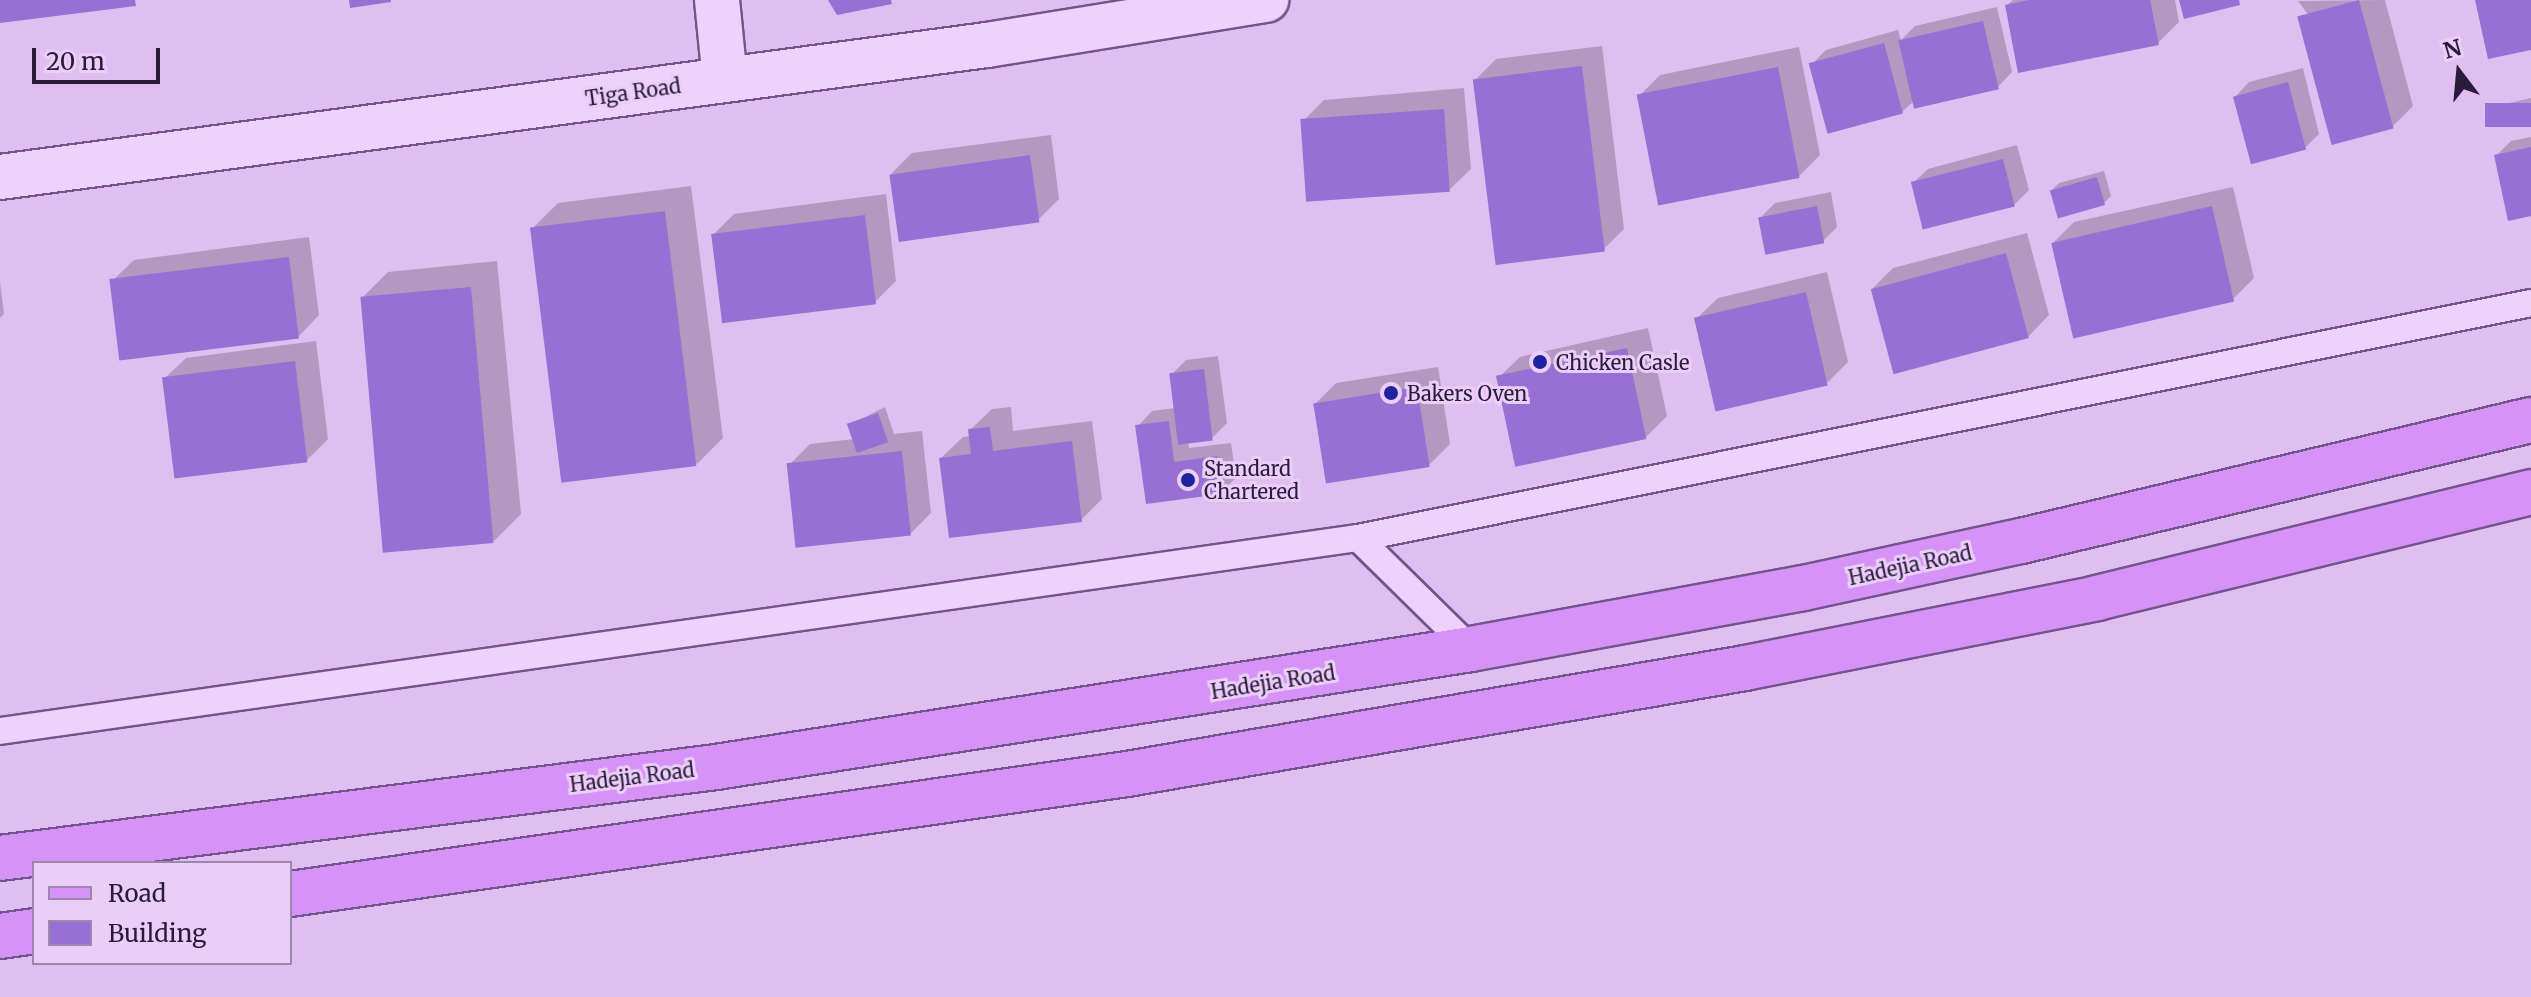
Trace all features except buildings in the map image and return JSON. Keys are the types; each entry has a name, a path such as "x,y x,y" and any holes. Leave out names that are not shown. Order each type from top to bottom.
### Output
{"main road":[{"name":"Hadejia Road","path":"0,858 716,767 1471,649 1803,588 2021,541 2531,420"},
{"path":"292,894 1142,771 1745,668 2097,598 2531,492"},
{"path":"0,936 32,931"}],"street":[{"path":"717,0 725,80"},
{"name":"Tiga Road","path":"0,177 725,80 1266,0"}],"lane":[{"path":"0,731 1358,538 2531,303"},
{"path":"1358,538 1471,649"}],"place":[{"name":"Chicken Casle","path":"1540,362"},
{"name":"Bakers Oven","path":"1391,393"},
{"name":"Standard Chartered","path":"1188,480"}]}
